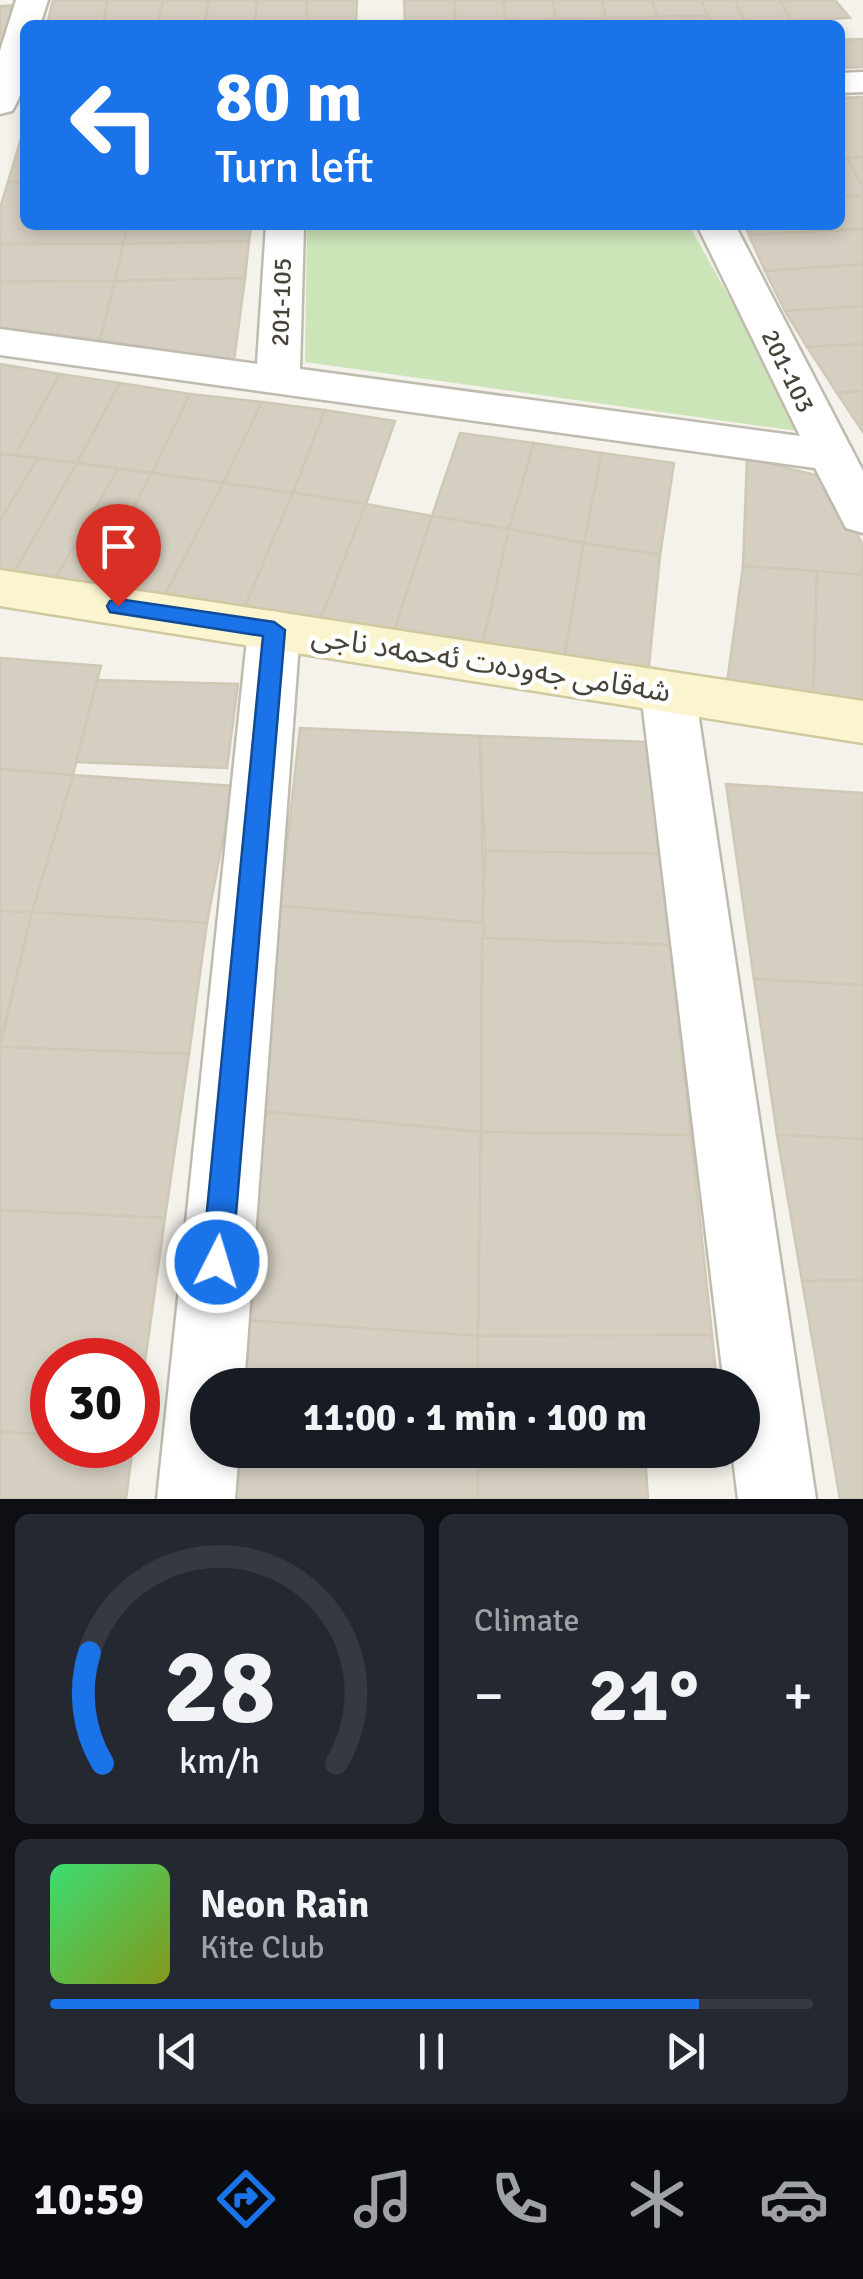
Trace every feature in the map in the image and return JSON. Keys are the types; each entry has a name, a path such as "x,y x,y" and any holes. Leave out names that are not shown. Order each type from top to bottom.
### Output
{"street":[{"path":"0,106 20,40"},
{"name":"201-105","path":"278,379 284,230"},
{"name":"201-103","path":"718,230 863,517"},
{"path":"0,342 830,454"},
{"name":"شەقامی جەودەت ئەحمەد ناجی","path":"0,588 863,722"},
{"path":"196,1499 274,630"},
{"path":"668,692 776,1499"}],"green space":[{"path":"307,230 692,230 804,432 305,362"}],"building":[{"path":"53,0 108,0 104,20 48,20"},
{"path":"108,0 163,0 159,20 104,20"},
{"path":"163,0 209,0 205,20 159,20"},
{"path":"209,0 257,0 255,20 205,20"},
{"path":"257,0 307,0 307,20 255,20"},
{"path":"307,0 357,0 356,20 307,20"},
{"path":"404,0 454,0 456,20 405,20"},
{"path":"454,0 503,0 506,20 456,20"},
{"path":"503,0 553,0 556,19 506,20"},
{"path":"553,0 602,0 606,18 556,19"},
{"path":"602,0 652,0 657,17 606,18"},
{"path":"652,0 701,0 709,16 657,17"},
{"path":"701,0 735,0 745,20 710,20"},
{"path":"735,0 780,0 790,20 745,20"},
{"path":"780,0 835,0 850,18 811,20 790,20"},
{"path":"20,5 2,50 0,50 0,6"},
{"path":"709,16 710,20 658,20 657,17"},
{"path":"657,17 658,20 607,20"},
{"path":"606,18 607,20 556,20"},
{"path":"863,39 863,67 845,68 845,40"},
{"path":"863,97 863,157 845,159 845,98"},
{"path":"20,142 20,182 8,182"},
{"path":"863,157 863,187 847,158"},
{"path":"845,158 863,187 863,196 845,197"},
{"path":"8,182 20,182 20,230 127,230 123,244 0,244 0,208"},
{"path":"863,196 863,229 845,230 845,197"},
{"path":"863,229 863,264 765,271 749,235 845,230"},
{"path":"127,230 250,230 249,241 123,244"},
{"path":"747,230 844,230 749,235"},
{"path":"249,241 245,278 115,281 123,244"},
{"path":"0,244 123,244 115,281 0,282"},
{"path":"863,264 863,306 785,311 765,271"},
{"path":"245,278 234,360 100,340 115,281"},
{"path":"115,281 100,340 0,328 0,282"},
{"path":"863,306 863,344 807,347 785,311"},
{"path":"863,344 863,391 837,393 807,347"},
{"path":"0,364 60,374 15,455 0,454"},
{"path":"60,374 120,383 77,463 15,455"},
{"path":"120,383 190,394 152,473 77,463"},
{"path":"863,391 863,432 837,393"},
{"path":"190,394 262,402 223,483 152,473"},
{"path":"262,402 325,410 293,493 223,483"},
{"path":"325,410 395,421 366,504 293,493"},
{"path":"460,433 534,443 509,529 432,516"},
{"path":"534,443 602,453 584,543 509,529"},
{"path":"602,453 674,463 660,555 584,543"},
{"path":"0,454 38,458 0,521"},
{"path":"38,458 77,463 11,578 0,577 0,521"},
{"path":"747,458 832,479 863,546 863,575 743,566"},
{"path":"77,463 118,469 53,583 11,578"},
{"path":"118,469 152,473 89,588 53,583"},
{"path":"152,473 223,483 163,599 89,588"},
{"path":"223,483 293,493 243,611 163,599"},
{"path":"293,493 366,504 319,623 243,611"},
{"path":"366,504 432,516 393,635 319,623"},
{"path":"432,516 509,529 481,651 393,635"},
{"path":"509,529 584,543 563,663 481,651"},
{"path":"584,543 660,555 648,675 563,663"},
{"path":"743,566 817,571 813,707 725,698"},
{"path":"817,571 863,575 863,715 813,707"},
{"path":"0,658 101,666 73,775 0,769"},
{"path":"97,680 238,684 227,768 76,762"},
{"path":"300,728 480,736 484,923 280,906"},
{"path":"480,736 648,742 662,854 485,851"},
{"path":"0,769 73,775 32,912 0,911"},
{"path":"73,775 233,786 207,923 32,912"},
{"path":"726,784 863,793 863,985 754,979"},
{"path":"485,851 662,854 670,945 482,938"},
{"path":"280,906 484,923 481,1132 260,1111"},
{"path":"0,911 32,912 0,1043"},
{"path":"32,912 207,923 189,1054 0,1047"},
{"path":"482,938 670,945 691,1135 481,1132"},
{"path":"754,979 863,985 863,1139 777,1135"},
{"path":"0,1047 189,1054 165,1218 0,1210"},
{"path":"260,1111 481,1132 478,1336 243,1320"},
{"path":"481,1132 691,1135 712,1335 478,1336"},
{"path":"777,1135 863,1139 863,1280 802,1281"},
{"path":"0,1210 165,1218 148,1338 30,1338 30,1434 0,1432"},
{"path":"863,1280 863,1499 840,1499 802,1281"},
{"path":"243,1320 478,1336 478,1368 238,1368"},
{"path":"712,1335 715,1368 478,1368 478,1336"},
{"path":"0,1432 30,1434 30,1468 130,1468 126,1499 0,1499"},
{"path":"228,1468 478,1468 478,1499 225,1499"},
{"path":"478,1468 577,1468 478,1470"},
{"path":"646,1468 648,1499 478,1499 478,1470"}],"route":[{"path":"118,606 274,630 217,1262"}]}
